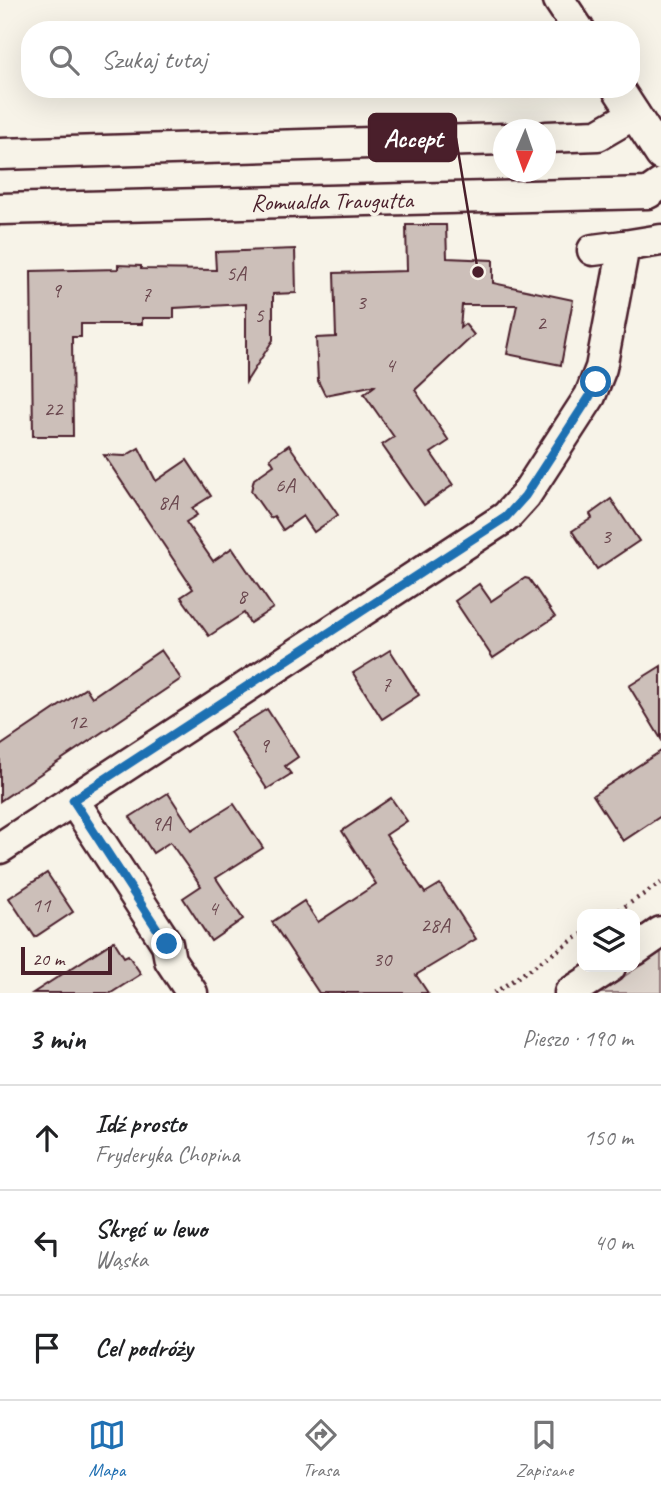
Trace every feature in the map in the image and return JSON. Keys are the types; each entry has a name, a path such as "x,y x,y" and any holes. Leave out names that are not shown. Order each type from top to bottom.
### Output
{"street":[{"path":"559,0 573,21"},
{"path":"624,98 659,146"},
{"path":"556,137 598,135 634,114"},
{"path":"0,154 493,139"},
{"name":"Romualda Traugutta","path":"0,209 648,193 661,184"},
{"path":"593,250 661,240"},
{"path":"0,848 506,517 533,485 590,396 596,382 624,246"},
{"path":"73,800 167,944 170,960 192,993"},
{"path":"640,947 661,933"},
{"path":"570,993 602,972"}],"path":[{"path":"621,909 661,883"},
{"path":"494,993 577,937"}],"shaded area":[{"path":"661,952 661,993 599,993 631,972 640,972 640,966"}],"building":[{"path":"406,225 446,225 447,258 493,260 493,283 573,300 561,365 507,354 517,305 462,305 460,328 465,324 474,335 415,390 449,441 431,453 453,485 424,505 382,445 394,437 364,394 376,385 325,395 318,381 316,338 336,337 334,273 407,271"},
{"path":"295,249 296,293 273,294 273,340 246,382 246,304 174,308 174,318 142,318 142,324 81,324 81,337 72,337 73,436 33,436 31,271 118,269 118,265 141,266 141,269 216,270 215,252"},
{"path":"289,445 338,515 314,532 303,516 283,530 274,516 270,518 251,491 254,479 274,465 270,458"},
{"path":"139,448 156,481 187,460 211,496 192,508 197,515 186,522 213,561 232,548 273,608 250,623 244,613 209,636 181,597 193,589 104,455 125,456"},
{"path":"611,499 639,541 597,569 572,531 592,518 590,514"},
{"path":"525,578 529,579 555,617 493,658 455,601 479,584 491,601"},
{"path":"161,650 181,679 0,801 0,746 86,688 92,697"},
{"path":"390,650 419,695 382,719 353,673"},
{"path":"661,666 661,739 629,686"},
{"path":"267,709 298,757 285,766 291,774 267,789 230,732"},
{"path":"661,751 661,816 623,841 593,795"},
{"path":"168,793 192,830 234,804 263,848 216,878 243,919 211,941 183,898 201,886 170,842 153,853 130,817"},
{"path":"391,798 407,821 386,835 425,893 440,884 476,939 416,975 428,993 319,993 272,922 304,901 318,922 376,884 342,831"},
{"path":"47,873 73,912 35,937 9,898"},
{"path":"114,941 124,957 128,955 141,974 111,993 33,993"}],"place":[{"name":"Accept","path":"478,272"}],"route":[{"path":"167,944 73,800 506,517 533,485 590,396 596,382"}]}
